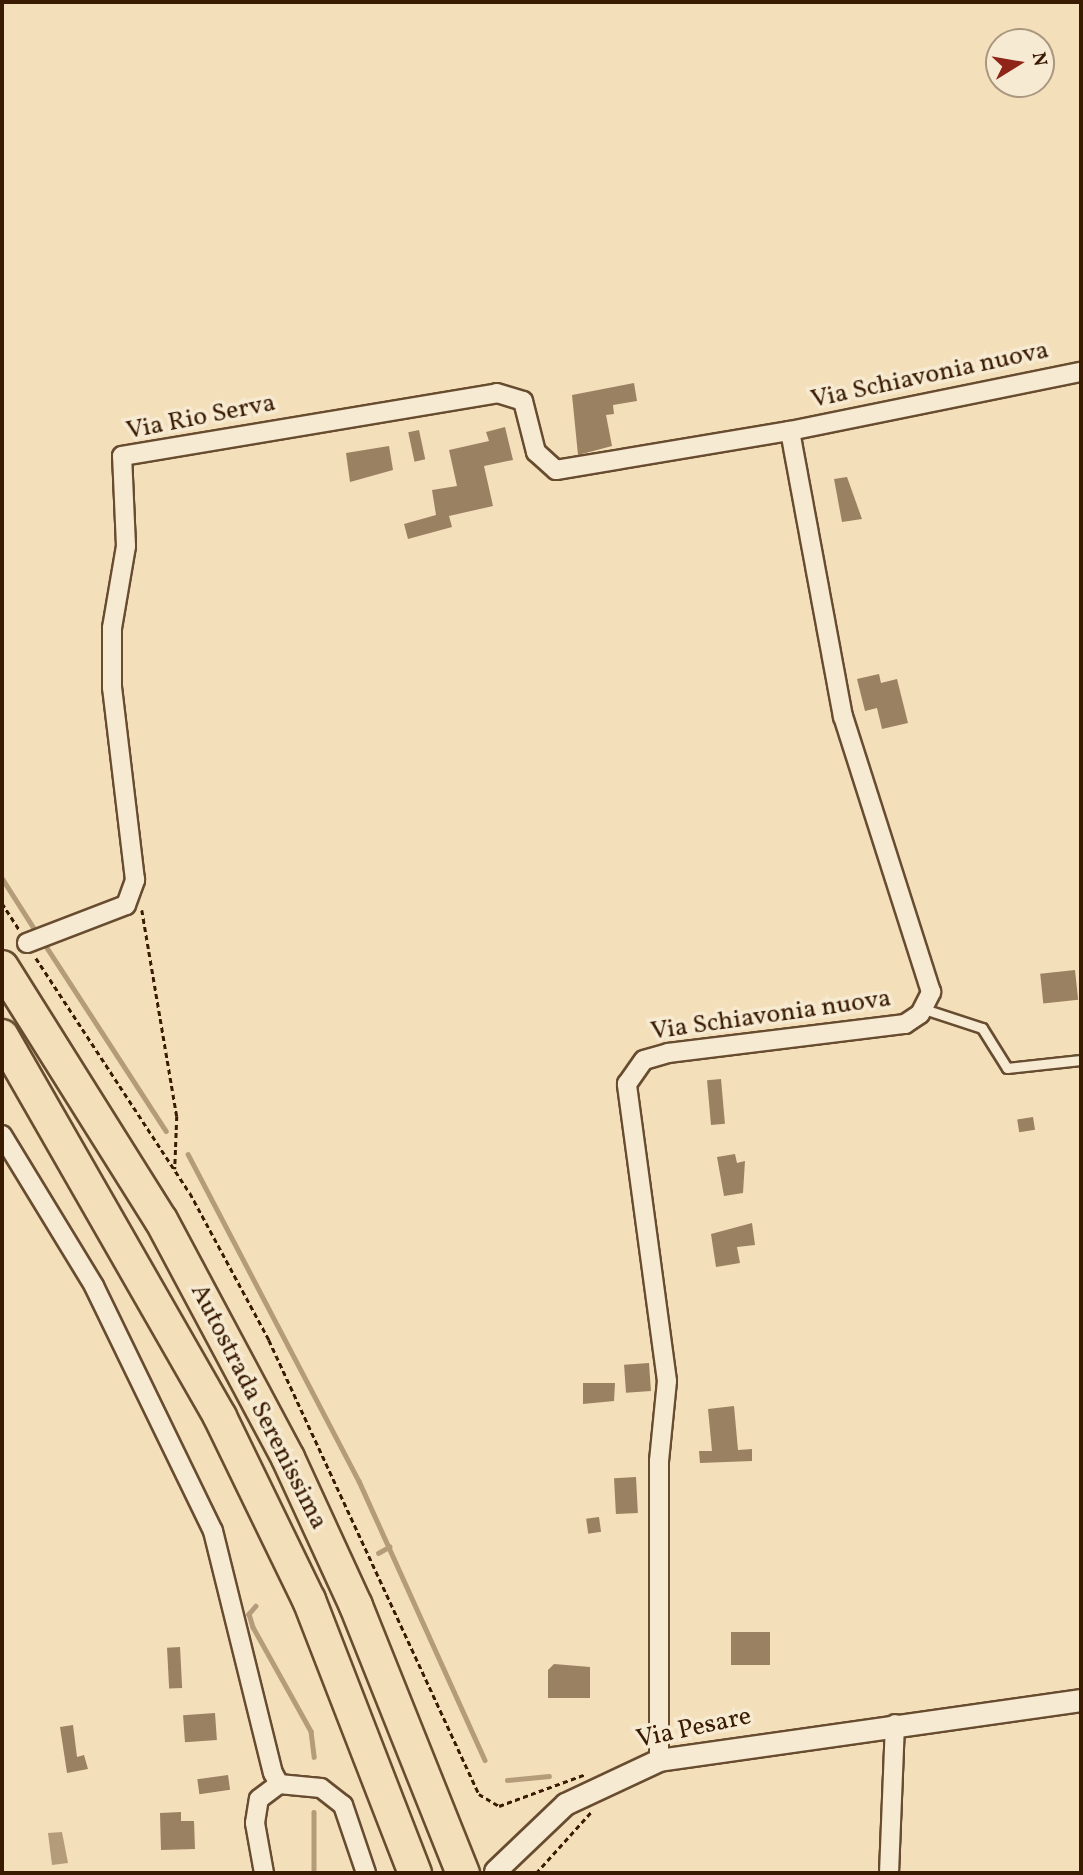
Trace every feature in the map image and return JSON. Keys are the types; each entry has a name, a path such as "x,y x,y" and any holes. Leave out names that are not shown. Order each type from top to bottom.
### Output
{"highway":[{"name":"Autostrada Serenissima","path":"2,967 161,1220 288,1458 356,1606 463,1873"},
{"name":"Autostrada Serenissima","path":"2,1036 184,1350 342,1679 415,1873"},
{"path":"356,1606 391,1657 489,1872"},
{"path":"342,1679 345,1721 398,1873"}],"street":[{"name":"Via Schiavonia nuova","path":"659,1760 659,1461 667,1381 627,1084 644,1060 668,1053 905,1024 924,1009 929,977 844,717 790,431 1081,372"},
{"name":"Via Rio Serva","path":"131,895 135,862 112,688 112,628 127,546 122,456 497,393 523,401 536,452 556,470 790,431"},
{"path":"37,938 109,913 131,895"},
{"path":"2,1135 93,1286 213,1531 254,1713 279,1784"},
{"name":"Via Pesare","path":"489,1872 538,1825 585,1791 659,1760 1081,1699"},
{"path":"889,1873 895,1724"},
{"path":"264,1873 256,1823 259,1798 279,1784 321,1788 343,1805 366,1873"}],"lane":[{"path":"924,1009 982,1028 1007,1068 1081,1060"}],"path":[{"path":"131,895 141,907 177,1116 175,1169"},
{"path":"2,903 37,938 175,1169 310,1417 479,1794 499,1806 582,1772 605,1782"},
{"path":"536,1873 550,1852 593,1817 585,1791"}],"shaded area":[{"path":"62,1832 68,1863 52,1865 48,1833"}],"building":[{"path":"634,383 637,401 613,405 614,414 606,415 612,446 578,455 572,395"},
{"path":"505,427 513,460 484,466 493,506 449,516 452,527 408,539 404,524 436,515 432,490 457,486 449,450 489,441 486,432"},
{"path":"419,430 425,459 414,462 408,432"},
{"path":"389,446 393,470 350,482 346,453"},
{"path":"847,477 862,519 842,522 834,479"},
{"path":"879,674 881,683 897,679 908,723 882,729 877,708 865,711 857,679"},
{"path":"1075,970 1078,1000 1043,1003 1040,974"},
{"path":"721,1079 725,1124 711,1125 707,1080"},
{"path":"1033,1117 1035,1130 1019,1132 1017,1120"},
{"path":"735,1154 737,1163 745,1161 743,1193 724,1196 717,1157"},
{"path":"752,1223 755,1245 737,1247 740,1263 716,1267 711,1234"},
{"path":"649,1363 651,1391 626,1393 624,1365"},
{"path":"583,1383 615,1383 614,1401 583,1404"},
{"path":"734,1406 738,1450 752,1449 752,1461 700,1463 699,1451 712,1451 708,1409"},
{"path":"636,1477 638,1513 616,1514 614,1478"},
{"path":"599,1517 601,1532 588,1534 586,1519"},
{"path":"731,1632 770,1632 770,1665 731,1665"},
{"path":"180,1647 182,1688 169,1689 167,1648"},
{"path":"554,1664 590,1667 590,1698 548,1698 548,1670"},
{"path":"215,1713 217,1740 185,1742 183,1715"},
{"path":"73,1725 77,1757 84,1755 88,1769 67,1773 60,1727"},
{"path":"228,1775 230,1790 199,1794 197,1779"},
{"path":"181,1812 181,1821 194,1821 195,1849 161,1850 160,1813"}],"waterway":[{"path":"2,878 37,933"},
{"path":"44,943 166,1131"},
{"path":"188,1154 359,1481 485,1760"},
{"path":"378,1553 389,1547"},
{"path":"256,1606 249,1614 253,1627 311,1731 314,1757"},
{"path":"507,1780 549,1776"},
{"path":"314,1812 314,1873"}]}
